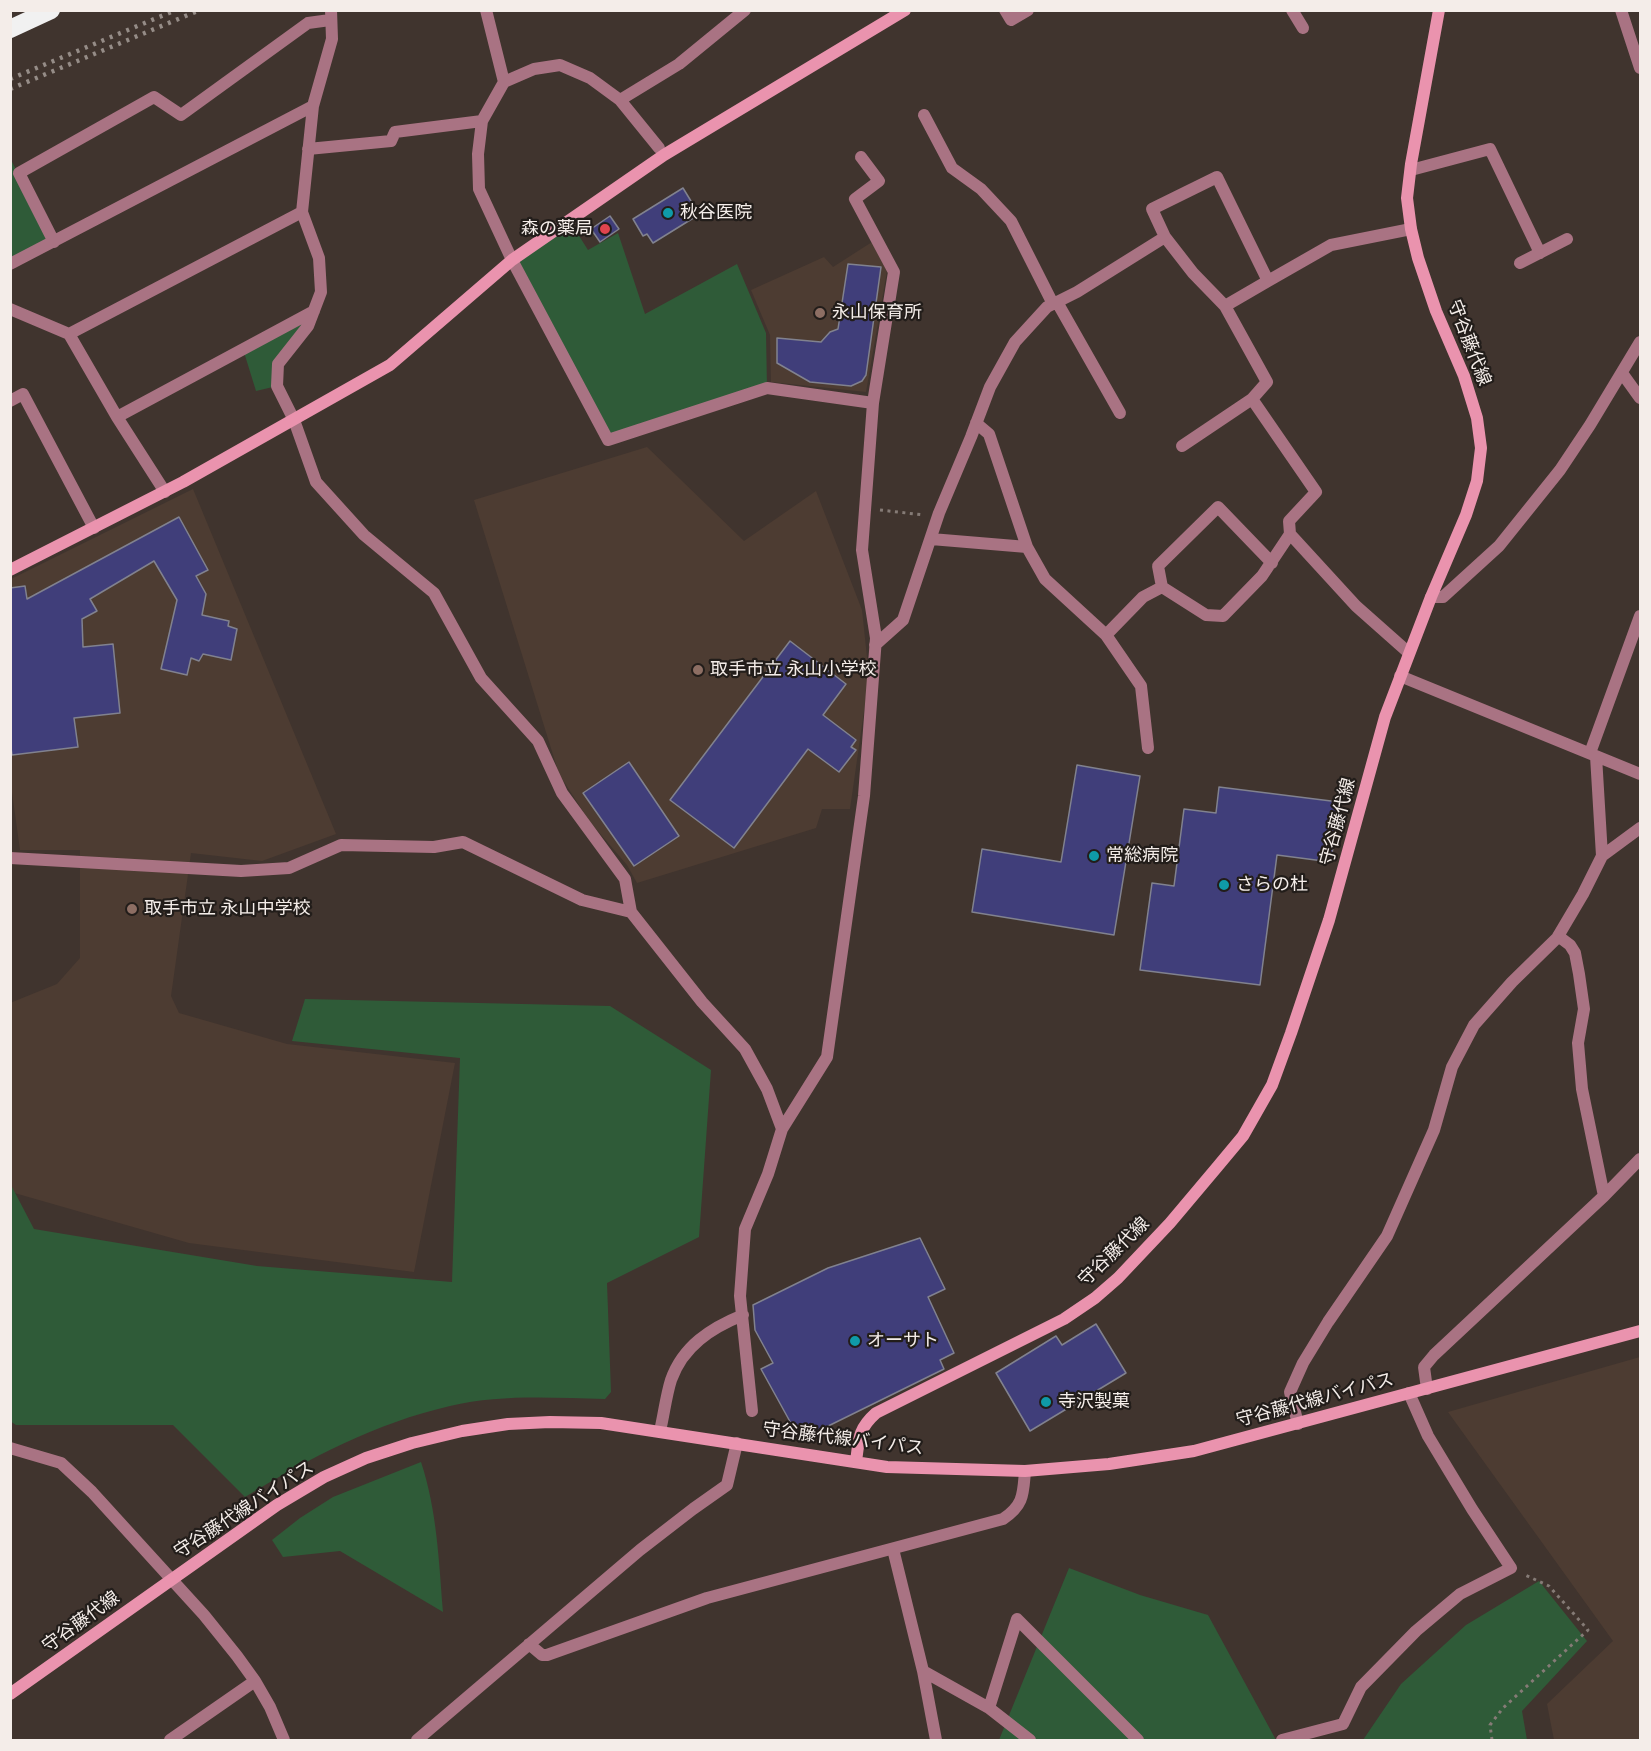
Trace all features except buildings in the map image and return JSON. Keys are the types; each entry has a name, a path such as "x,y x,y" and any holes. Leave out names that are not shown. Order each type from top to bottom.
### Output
{"highway":[{"path":"10,29 51,10"}],"main road":[{"path":"10,570 165,492 390,365 512,260 664,155 905,10"},
{"name":"守谷藤代線","path":"856,1462 864,1424 876,1413 1064,1318 1118,1278 1170,1223 1243,1136 1272,1085 1329,920 1385,717 1431,597 1466,515 1477,481 1481,448 1477,418 1464,376 1436,311 1411,229 1407,198 1439,10"},
{"name":"守谷藤代線バイパス","path":"172,1579 277,1505 324,1478 366,1458 412,1443 462,1431 508,1424 601,1423 899,1467 1025,1471 1109,1464 1194,1451 1641,1331"},
{"name":"守谷藤代線","path":"10,1694 172,1579"}],"street":[{"path":"486,10 504,81"},
{"path":"620,100 680,64 745,10"},
{"path":"1005,10 1011,20 1028,10"},
{"path":"1292,10 1303,28"},
{"path":"1621,10 1641,68"},
{"path":"54,242 20,173 154,97 182,115 308,23 331,15 332,39 313,106 302,212 320,258 321,292 308,326 278,364 277,386 294,420 316,482 364,535 434,593 481,678 538,741 562,794 625,879 631,912 702,1002 745,1049 766,1089 782,1129"},
{"path":"659,148 620,100 590,78 560,65 534,69 504,81 482,121 478,154 479,189 512,260 608,440 767,388 873,404"},
{"path":"10,264 313,106"},
{"path":"924,116 952,168 981,189 1011,221 1055,303 1120,413"},
{"path":"309,149 391,141 395,132 482,121"},
{"path":"1411,170 1490,149 1540,253"},
{"path":"752,1411 740,1296 745,1228 768,1174 782,1129 827,1057 864,796 876,638 862,550 873,404 894,272 855,199 879,181 861,157"},
{"path":"1182,447 1252,399 1267,382 1224,306 1193,273 1165,237 1152,209 1217,177 1268,281"},
{"path":"69,334 302,212"},
{"path":"1224,306 1330,245 1411,229"},
{"path":"875,645 903,620 938,517 990,387 1015,342 1047,307 1165,237"},
{"path":"1520,263 1567,239"},
{"path":"10,309 69,334 117,417 165,492"},
{"path":"117,417 314,311"},
{"path":"1431,597 1443,597 1499,546 1560,470 1641,342"},
{"path":"1622,373 1641,398"},
{"path":"10,400 23,394 94,528"},
{"path":"1252,399 1316,492 1289,521 1290,534 1272,563 1223,616 1206,615 1162,587 1158,566 1218,507 1272,563"},
{"path":"976,423 989,434 1027,547 1045,579 1106,635 1141,686 1148,748"},
{"path":"1290,534 1356,606 1409,654"},
{"path":"931,539 1027,547"},
{"path":"1106,635 1143,597 1162,587"},
{"path":"1602,856 1593,754 1641,616"},
{"path":"1400,676 1641,774"},
{"path":"1298,1424 1290,1392 1303,1363 1328,1322 1386,1236 1434,1130 1452,1067 1474,1025 1512,982 1558,936 1602,856 1641,828"},
{"path":"10,858 241,871 289,868 341,844 434,847 463,842 582,900 631,912"},
{"path":"1558,936 1570,945 1575,953 1579,974 1584,1009 1578,1043 1582,1089 1604,1197"},
{"path":"1427,1389 1424,1367 1434,1355 1604,1197 1641,1158"},
{"path":"660,1431 670,1381 690,1348 705,1334 723,1323 743,1316"},
{"path":"1282,1740 1343,1724 1361,1687 1416,1631 1460,1594 1511,1568 1428,1436 1409,1393"},
{"path":"417,1740 640,1550 728,1485 737,1443"},
{"path":"10,1448 61,1463 92,1492 204,1615 255,1680 284,1740"},
{"path":"529,1644 542,1655 547,1655 707,1598 1003,1519 1014,1512 1022,1499 1025,1471"},
{"path":"893,1549 923,1671 936,1740"},
{"path":"989,1708 1017,1619 1138,1740"},
{"path":"923,1671 989,1708 1030,1740"},
{"path":"170,1740 255,1680"}],"path":[{"path":"865,509 938,517"},
{"path":"1492,1740 1490,1725 1503,1707 1588,1630 1549,1586 1511,1568"}],"shaded area":[{"name":"永山保育所","path":"872,242 887,271 866,392 771,382 770,335 751,290 824,257 833,267"},
{"name":"取手市立 永山小学校","path":"647,447 744,541 816,491 862,610 869,676 850,809 822,809 816,828 637,883 627,865 590,822 559,774 474,500"},
{"name":"取手市立 永山中学校","path":"193,489 336,834 262,861 191,853 171,996 179,1013 287,1044 455,1063 414,1272 189,1243 11,1192 10,1003 57,984 80,958 80,850 20,850 10,778 11,579"},
{"path":"1640,1357 1640,1740 1554,1740 1547,1704 1613,1641 1448,1412"}],"green space":[{"path":"10,158 54,242 10,264"},
{"path":"569,220 588,250 618,233 645,314 737,264 766,333 767,388 608,440 512,260"},
{"path":"314,311 278,364 277,386 256,391 243,349"},
{"path":"305,999 610,1006 711,1070 699,1237 607,1283 611,1392 605,1399 488,1400 423,1413 344,1443 245,1497 173,1425 16,1425 10,1421 11,1185 34,1229 257,1266 452,1282 460,1058 292,1041"},
{"path":"421,1462 434,1517 443,1612 340,1551 283,1557 272,1540 300,1518 333,1497"},
{"path":"1069,1568 1140,1595 1208,1615 1276,1740 999,1740"},
{"path":"1539,1581 1587,1641 1522,1711 1527,1740 1363,1740 1401,1684 1466,1625"}],"railway":[{"path":"10,79 176,10"},
{"path":"10,89 200,10"}],"place":[{"name":"秋谷医院","path":"668,213"},
{"name":"森の薬局","path":"605,229"},
{"name":"永山保育所","path":"820,313"},
{"name":"取手市立 永山小学校","path":"698,670"},
{"name":"常総病院","path":"1094,856"},
{"name":"さらの杜","path":"1224,885"},
{"name":"取手市立 永山中学校","path":"132,909"},
{"name":"オーサト","path":"855,1341"},
{"name":"寺沢製菓","path":"1046,1402"}]}
